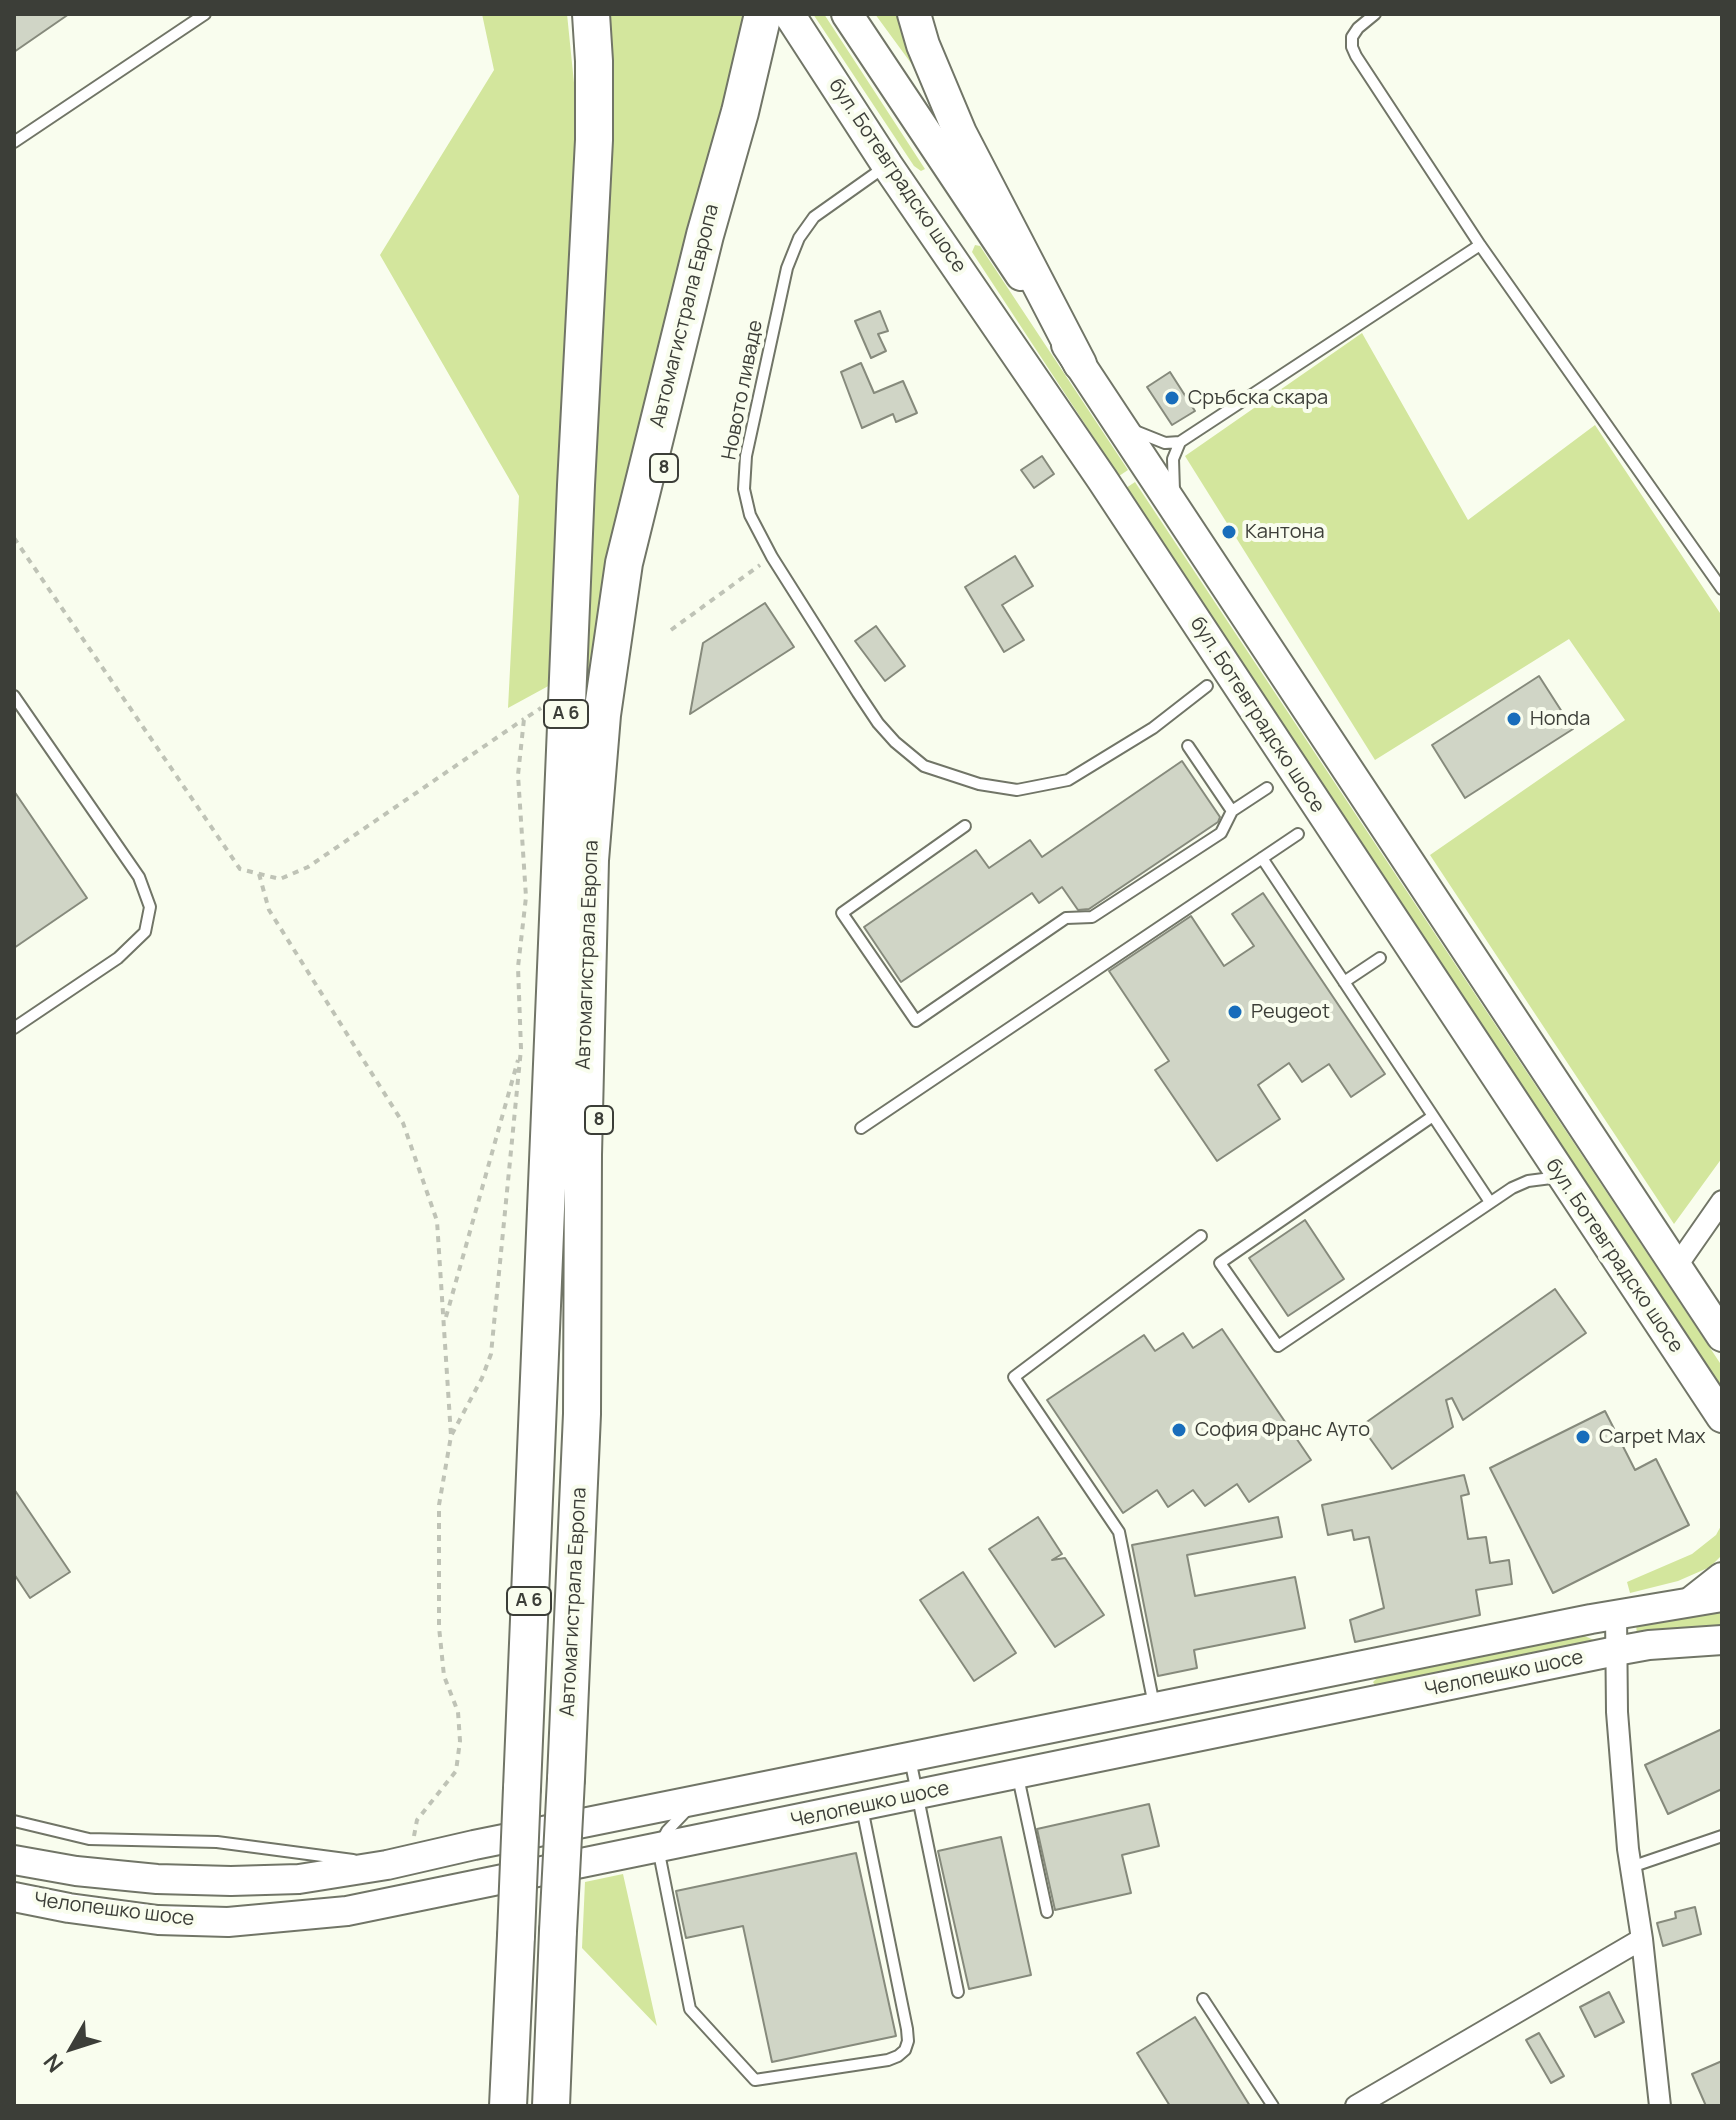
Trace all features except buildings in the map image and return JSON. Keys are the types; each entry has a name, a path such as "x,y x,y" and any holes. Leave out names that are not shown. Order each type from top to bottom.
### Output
{"highway":[{"name":"Автомагистрала Европа","path":"508,2106 576,485 594,140 591,14"},
{"path":"751,116 763,14"},
{"name":"8","path":"582,1414 621,714 638,599 666,461 728,227 751,116 788,14"},
{"path":"914,14 928,58 960,133 1080,364"},
{"name":"Автомагистрала Европа","path":"551,2106 582,1414"}],"main road":[{"name":"бул. Ботевградско шосе","path":"788,14 887,165 1102,479 1720,1416"},
{"path":"847,14 1722,1336"},
{"path":"1708,1599 1722,1578"},
{"name":"Челопешко шосе","path":"14,1860 103,1873 231,1881 299,1879 399,1862 1616,1614 1708,1599"},
{"name":"Челопешко шосе","path":"14,1897 158,1920 228,1922 291,1918 391,1903 1616,1651 1722,1640"}],"street":[{"path":"1676,1267 1722,1201"},
{"path":"1616,1614 1617,1712 1631,1867 1660,2106"},
{"path":"1356,2106 1642,1939"}],"lane":[{"path":"14,142 205,14"},
{"path":"1375,14 1352,37 1356,56 1480,245 1722,589"},
{"name":"Новото ливаде","path":"887,165 814,217 799,238 787,268 746,456 744,489 750,515 772,557 880,726 924,766 979,784 1017,790 1068,780 1153,728 1207,686"},
{"path":"1115,418 1142,435 1165,443 1180,442 1480,245"},
{"path":"1180,442 1173,459 1174,490 1182,520"},
{"path":"14,696 139,877 150,907 145,932 118,958 14,1028"},
{"path":"1188,746 1232,811"},
{"path":"965,826 842,913 916,1021 1066,918 1092,917 1221,833 1232,811 1267,788"},
{"path":"861,1128 1298,834"},
{"path":"1262,858 1490,1202"},
{"path":"1344,982 1380,958"},
{"path":"1433,1116 1220,1263 1278,1346 1512,1188 1528,1181 1561,1177"},
{"path":"1155,1707 1119,1532 1014,1377 1201,1236"},
{"path":"910,1757 958,1992"},
{"path":"1017,1774 1047,1912"},
{"path":"700,1799 667,1831 658,1848 690,2009 755,2080 888,2060 905,2050 907,2029 862,1806"},
{"path":"14,1821 89,1839 217,1842 399,1862"},
{"path":"1631,1867 1722,1836"},
{"path":"1203,1999 1273,2106"}],"path":[{"path":"14,538 240,869 280,879 308,867 548,704"},
{"path":"671,630 772,557"},
{"path":"451,1436 482,1378 491,1354 521,1049 518,967 526,897 518,775 524,719"},
{"path":"259,874 269,910 403,1123 437,1221 451,1436 439,1505 439,1627 444,1676 458,1712 460,1741 456,1771 417,1820 399,1862"},
{"path":"444,1323 521,1049"}],"green space":[{"path":"482,14 567,14 579,132 552,684 508,708 519,496 380,255 494,70"},
{"path":"605,14 750,14 739,61 688,225 656,357 616,536 583,729"},
{"path":"813,14 824,14 925,169 921,171 914,166"},
{"path":"875,14 896,14 927,85"},
{"path":"975,245 980,246 1128,470 1119,476 972,252"},
{"path":"1362,333 1468,520 1595,425 1722,616 1722,1158 1674,1224 1430,855 1625,720 1569,639 1375,760 1185,456"},
{"path":"1135,482 1722,1366 1722,1389 1126,488"},
{"path":"1722,1524 1722,1555 1710,1567 1678,1581 1630,1593 1627,1582 1692,1554 1716,1535"},
{"path":"1722,1610 1722,1627 1701,1626 1637,1636 1636,1623"},
{"path":"1582,1635 1594,1640 1589,1645 1376,1687 1373,1682 1380,1675"},
{"path":"623,1874 657,2026 582,1948 585,1882"}],"place":[{"name":"Сръбска скара","path":"1172,398"},
{"name":"Кантона","path":"1229,532"},
{"name":"Honda","path":"1514,719"},
{"name":"Peugeot","path":"1235,1012"},
{"name":"София Франс Ауто","path":"1179,1430"},
{"name":"Carpet Max","path":"1583,1437"}]}
